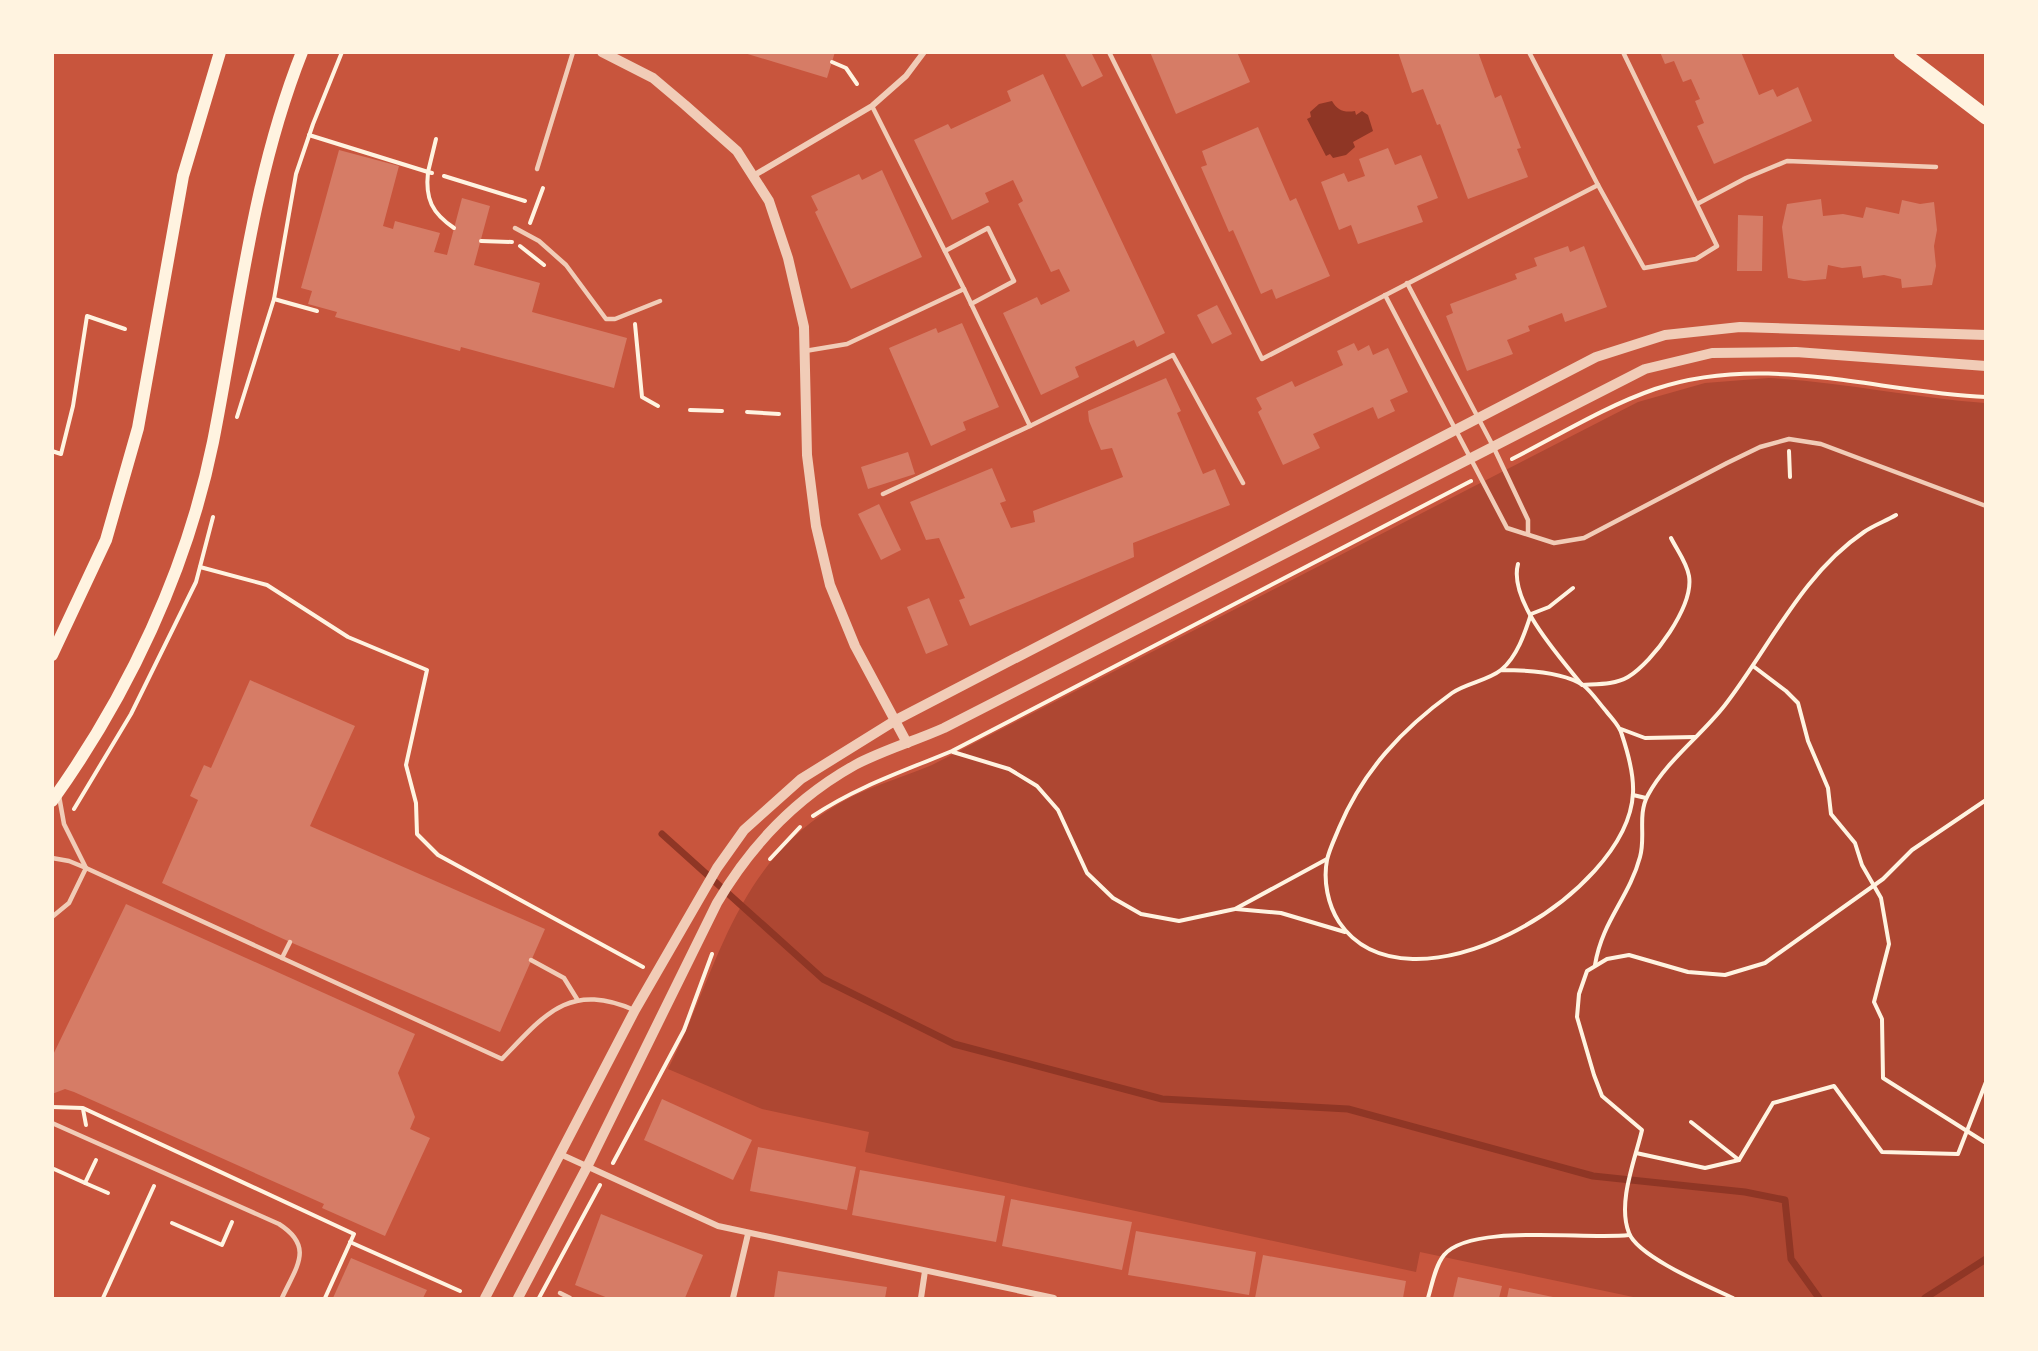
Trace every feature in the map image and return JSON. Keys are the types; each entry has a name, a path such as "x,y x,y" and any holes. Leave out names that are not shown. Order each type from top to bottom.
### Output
{"main road":[{"path":"52,655 106,540 138,428 183,176 220,52"},
{"path":"56,797 79,763 134,667 178,565 212,444 258,193 289,85 302,52"},
{"path":"1901,52 1986,117"}],"street":[{"path":"602,52 653,78 669,91 736,152 769,201 788,258 804,327 807,455 816,526 830,585 855,646 907,743"},
{"path":"753,176 872,106 906,76 924,52"},
{"path":"485,1299 635,1010 717,868 744,830 801,779 896,720 1596,357 1665,334 1740,327 1986,335"},
{"path":"518,1299 588,1165 732,877 755,847 803,800 855,765 955,723 1645,369 1712,353 1796,352 1986,366"},
{"path":"560,1154 718,1226 1054,1299"},
{"path":"733,1299 748,1234"},
{"path":"921,1299 926,1271"}],"lane":[{"path":"537,169 573,52"},
{"path":"1109,52 1262,359 1598,185"},
{"path":"1529,52 1644,268 1696,259 1717,246 1699,203 1623,52"},
{"path":"872,106 964,289 1029,426"},
{"path":"1699,203 1746,178 1787,161 1936,167"},
{"path":"515,228 539,241 566,265 599,314 606,319 615,319 660,301"},
{"path":"945,251 988,228 1014,281 971,304"},
{"path":"1407,282 1493,446 1528,520 1528,534"},
{"path":"805,351 847,344 964,289"},
{"path":"1385,295 1507,528 1554,543 1584,538 1760,447 1789,439 1821,444 1986,506"},
{"path":"883,494 1173,355 1243,483"},
{"path":"56,797 63,824 86,868"},
{"path":"52,858 69,861 86,868 502,1059 531,1028 557,1008 577,999 611,1000 635,1010"},
{"path":"52,917 69,903 86,868"},
{"path":"282,958 290,942"},
{"path":"531,960 564,978 577,999"},
{"path":"52,1123 269,1219 292,1232 299,1242 302,1254 282,1299"},
{"path":"560,1293 570,1299"}],"path":[{"path":"832,62 846,68 857,84"},
{"path":"309,135 430,173"},
{"path":"436,140 426,195 439,218 454,228"},
{"path":"444,176 525,201"},
{"path":"528,226 543,188"},
{"path":"481,241 517,244 520,241"},
{"path":"274,299 317,311"},
{"path":"52,451 61,454 73,406 87,316 125,329"},
{"path":"1502,465 1611,408 1655,389 1700,378 1746,373 1800,374 1951,395 1986,397"},
{"path":"690,410 722,411"},
{"path":"747,412 779,414"},
{"path":"1789,439 1790,477"},
{"path":"767,862 808,819 841,797 952,751 1479,477"},
{"path":"1595,966 1599,942 1632,881 1641,855 1641,818 1646,798 1655,782 1723,707 1808,586 1864,532 1896,515"},
{"path":"1346,933 1334,914 1325,884 1327,859 1346,811 1368,775 1389,747 1423,715 1462,686 1501,670 1537,672 1582,685 1608,684 1634,672 1667,635 1681,613 1687,598 1689,578 1671,538"},
{"path":"1235,909 1291,915 1346,933 1369,949 1399,957 1436,957 1466,952 1490,944 1539,919 1570,896 1589,876 1618,837 1633,795 1631,770 1621,729 1547,641 1531,614 1518,588 1515,574 1518,564"},
{"path":"200,567 267,585 348,637 427,670 406,765 416,803 417,834 438,855 643,967"},
{"path":"1531,614 1549,607 1573,588"},
{"path":"1501,670 1522,642 1531,614"},
{"path":"1753,666 1798,703 1808,741 1828,788 1831,814 1855,843 1862,865 1881,898 1889,944 1874,1002 1882,1019 1883,1078 1986,1143"},
{"path":"1621,729 1645,738 1695,737"},
{"path":"952,751 1009,769 1037,786 1058,810 1087,873 1113,898 1141,914 1179,921 1235,909 1327,859"},
{"path":"1633,795 1646,798"},
{"path":"1733,1299 1662,1262 1645,1251 1629,1235 1625,1211 1629,1183 1642,1130 1602,1096 1577,1017 1579,994 1587,971 1607,959 1629,955 1688,972 1725,975 1765,963 1874,886 1912,850 1986,800"},
{"path":"539,1299 606,1174 625,1146 684,1030 714,950"},
{"path":"1636,1153 1705,1168 1739,1160 1773,1102 1834,1086 1882,1152 1958,1154 1986,1082"},
{"path":"52,1107 83,1108 354,1234 325,1299"},
{"path":"83,1108 86,1125"},
{"path":"1692,1122 1739,1160"},
{"path":"167,1156 170,1149"},
{"path":"85,1183 96,1160"},
{"path":"54,1169 108,1193"},
{"path":"102,1299 154,1186"},
{"path":"262,1200 270,1195"},
{"path":"172,1223 222,1245 232,1222"},
{"path":"1428,1299 1444,1256 1463,1242 1486,1236 1629,1235"},
{"path":"350,1242 460,1291"}],"shaded area":[{"path":"1332,101 1341,110 1355,111 1356,115 1362,111 1368,115 1373,131 1353,142 1355,147 1346,155 1333,158 1330,154 1326,156 1307,119 1311,117 1310,112 1319,104"},
{"path":"1769,378 1985,403 1985,1298 1638,1298 1420,1252 1416,1272 865,1152 869,1132 762,1109 668,1069 731,926 749,893 771,861 798,833 832,808 869,789 932,765 1638,402 1705,383"}],"building":[{"path":"741,52 835,52 827,78"},
{"path":"1064,52 1091,52 1103,76 1082,87"},
{"path":"1150,52 1237,52 1250,82 1176,114"},
{"path":"1398,52 1478,52 1495,98 1501,95 1521,148 1517,149 1528,177 1468,199 1440,124 1437,125 1423,89 1412,93"},
{"path":"1660,52 1741,52 1759,95 1773,89 1777,97 1798,87 1812,121 1714,164 1697,126 1704,123 1695,101 1700,99 1691,79 1683,82 1674,61 1665,64"},
{"path":"1043,74 1165,333 1137,347 1134,340 1075,367 1079,377 1041,395 1003,313 1037,297 1041,305 1070,291 1059,269 1051,272 1018,204 1023,201 1013,180 985,193 989,202 952,220 914,140 948,124 951,129 1011,101 1007,91"},
{"path":"1258,127 1290,201 1296,198 1330,276 1276,299 1272,289 1261,294 1233,230 1229,232 1201,167 1207,165 1202,151"},
{"path":"1388,148 1395,165 1421,155 1438,198 1417,206 1423,222 1358,244 1351,225 1339,230 1321,182 1344,173 1348,182 1365,176 1359,159"},
{"path":"339,150 399,166 383,226 393,229 395,221 440,233 434,252 447,255 462,198 490,206 474,265 540,283 532,312 627,338 614,388 461,347 460,351 335,317 337,312 308,304 312,291 301,288"},
{"path":"882,170 922,257 851,289 815,212 818,210 811,196 859,174 862,180"},
{"path":"1821,199 1823,216 1843,214 1863,218 1866,207 1899,214 1902,200 1920,204 1934,202 1937,230 1934,246 1936,266 1932,285 1902,288 1901,279 1884,275 1863,278 1861,266 1842,268 1828,265 1826,279 1804,281 1788,278 1782,227 1787,204"},
{"path":"1738,215 1763,216 1762,271 1737,271"},
{"path":"1568,246 1570,252 1584,246 1607,307 1565,322 1562,313 1528,326 1530,331 1507,340 1513,354 1467,371 1446,316 1453,313 1450,304 1517,279 1515,274 1537,266 1534,258"},
{"path":"1217,305 1232,334 1212,344 1197,315"},
{"path":"962,323 999,407 963,422 966,430 931,446 889,348 936,328 938,333"},
{"path":"1354,343 1358,351 1369,345 1373,355 1388,348 1408,392 1390,400 1395,411 1378,419 1373,407 1313,434 1320,448 1283,465 1258,412 1262,409 1256,398 1292,381 1295,387 1343,365 1337,351"},
{"path":"1166,378 1181,411 1177,413 1203,474 1215,469 1230,505 1133,543 1134,557 970,626 959,600 965,598 939,538 926,540 910,502 992,468 1006,501 1000,503 1011,528 1035,522 1033,511 1123,477 1112,448 1101,450 1089,421 1088,411"},
{"path":"908,452 915,474 868,489 861,467"},
{"path":"879,504 901,550 881,560 858,514"},
{"path":"929,598 948,645 926,654 907,607"},
{"path":"250,680 355,726 310,826 545,929 500,1032 290,942 162,883 198,800 190,796 204,765 211,768"},
{"path":"126,904 415,1034 398,1073 415,1117 410,1129 430,1138 385,1236 322,1208 324,1204 74,1092 65,1089 52,1094 52,1057"},
{"path":"662,1099 752,1140 733,1180 644,1140"},
{"path":"758,1147 856,1167 847,1210 750,1191"},
{"path":"860,1170 1005,1196 996,1242 852,1215"},
{"path":"1011,1199 1132,1222 1122,1270 1002,1246"},
{"path":"601,1214 703,1255 685,1298 608,1298 575,1285"},
{"path":"1136,1231 1256,1252 1249,1295 1128,1275"},
{"path":"1263,1255 1406,1281 1403,1298 1255,1298"},
{"path":"351,1258 427,1290 423,1298 333,1298"},
{"path":"778,1271 887,1287 885,1298 774,1298"},
{"path":"1458,1277 1502,1286 1499,1298 1453,1298"},
{"path":"1509,1288 1553,1297 1553,1298 1507,1298"}],"waterway":[{"path":"662,834 823,979 954,1044 1162,1099 1348,1109 1593,1176 1745,1192 1785,1200 1791,1259 1819,1298"},
{"path":"1925,1298 1986,1259"}]}
